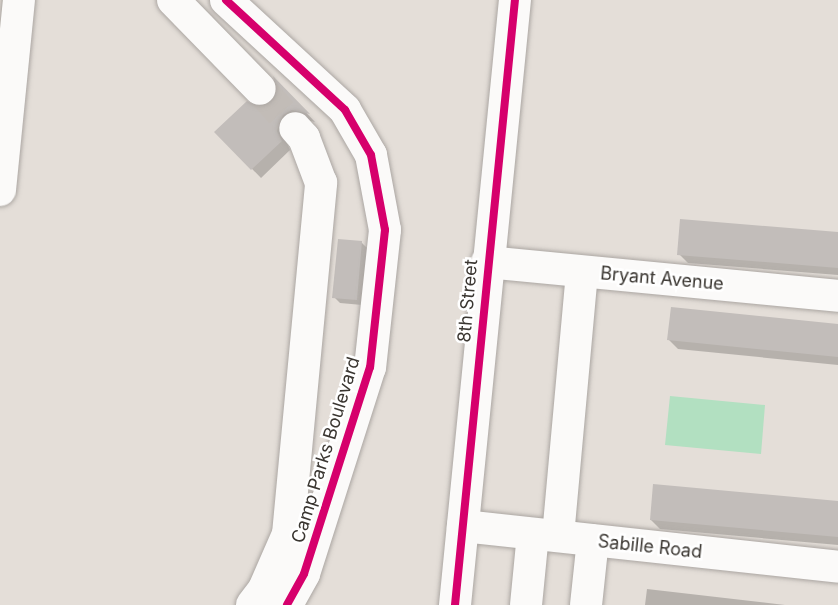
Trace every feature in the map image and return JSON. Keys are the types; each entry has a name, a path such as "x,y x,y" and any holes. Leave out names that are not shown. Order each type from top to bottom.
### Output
{"street":[{"path":"0,183 19,0"},
{"path":"173,0 260,89"},
{"name":"Camp Parks Boulevard","path":"226,0 345,110 371,155 385,230 370,367 304,574 287,605"},
{"name":"8th Street","path":"455,605 487,262 515,0"},
{"name":"Camp Parks Boulevard","path":"252,605 264,589 288,534 319,207 321,183 304,138 296,128"},
{"name":"Bryant Avenue","path":"487,262 838,296"},
{"path":"526,605 546,535 582,272"},
{"name":"Sabille Road","path":"463,526 838,567"},
{"path":"586,605 593,540"}],"green space":[{"path":"670,396 765,405 761,454 665,445"}],"building":[{"path":"273,76 310,114 292,110 283,115 277,131 282,141 251,170 214,132 247,101 256,106 272,102 277,93"},
{"path":"680,219 838,232 838,268 677,255"},
{"path":"338,239 362,241 357,300 332,298"},
{"path":"671,307 838,324 838,357 667,340"},
{"path":"653,484 838,501 838,537 650,520"}],"tunnel":[{"path":"260,89 295,128"}],"cycle path":[{"path":"226,0 345,110 371,155 385,230 370,367 304,574 287,605"},
{"path":"455,605 515,0"}]}
